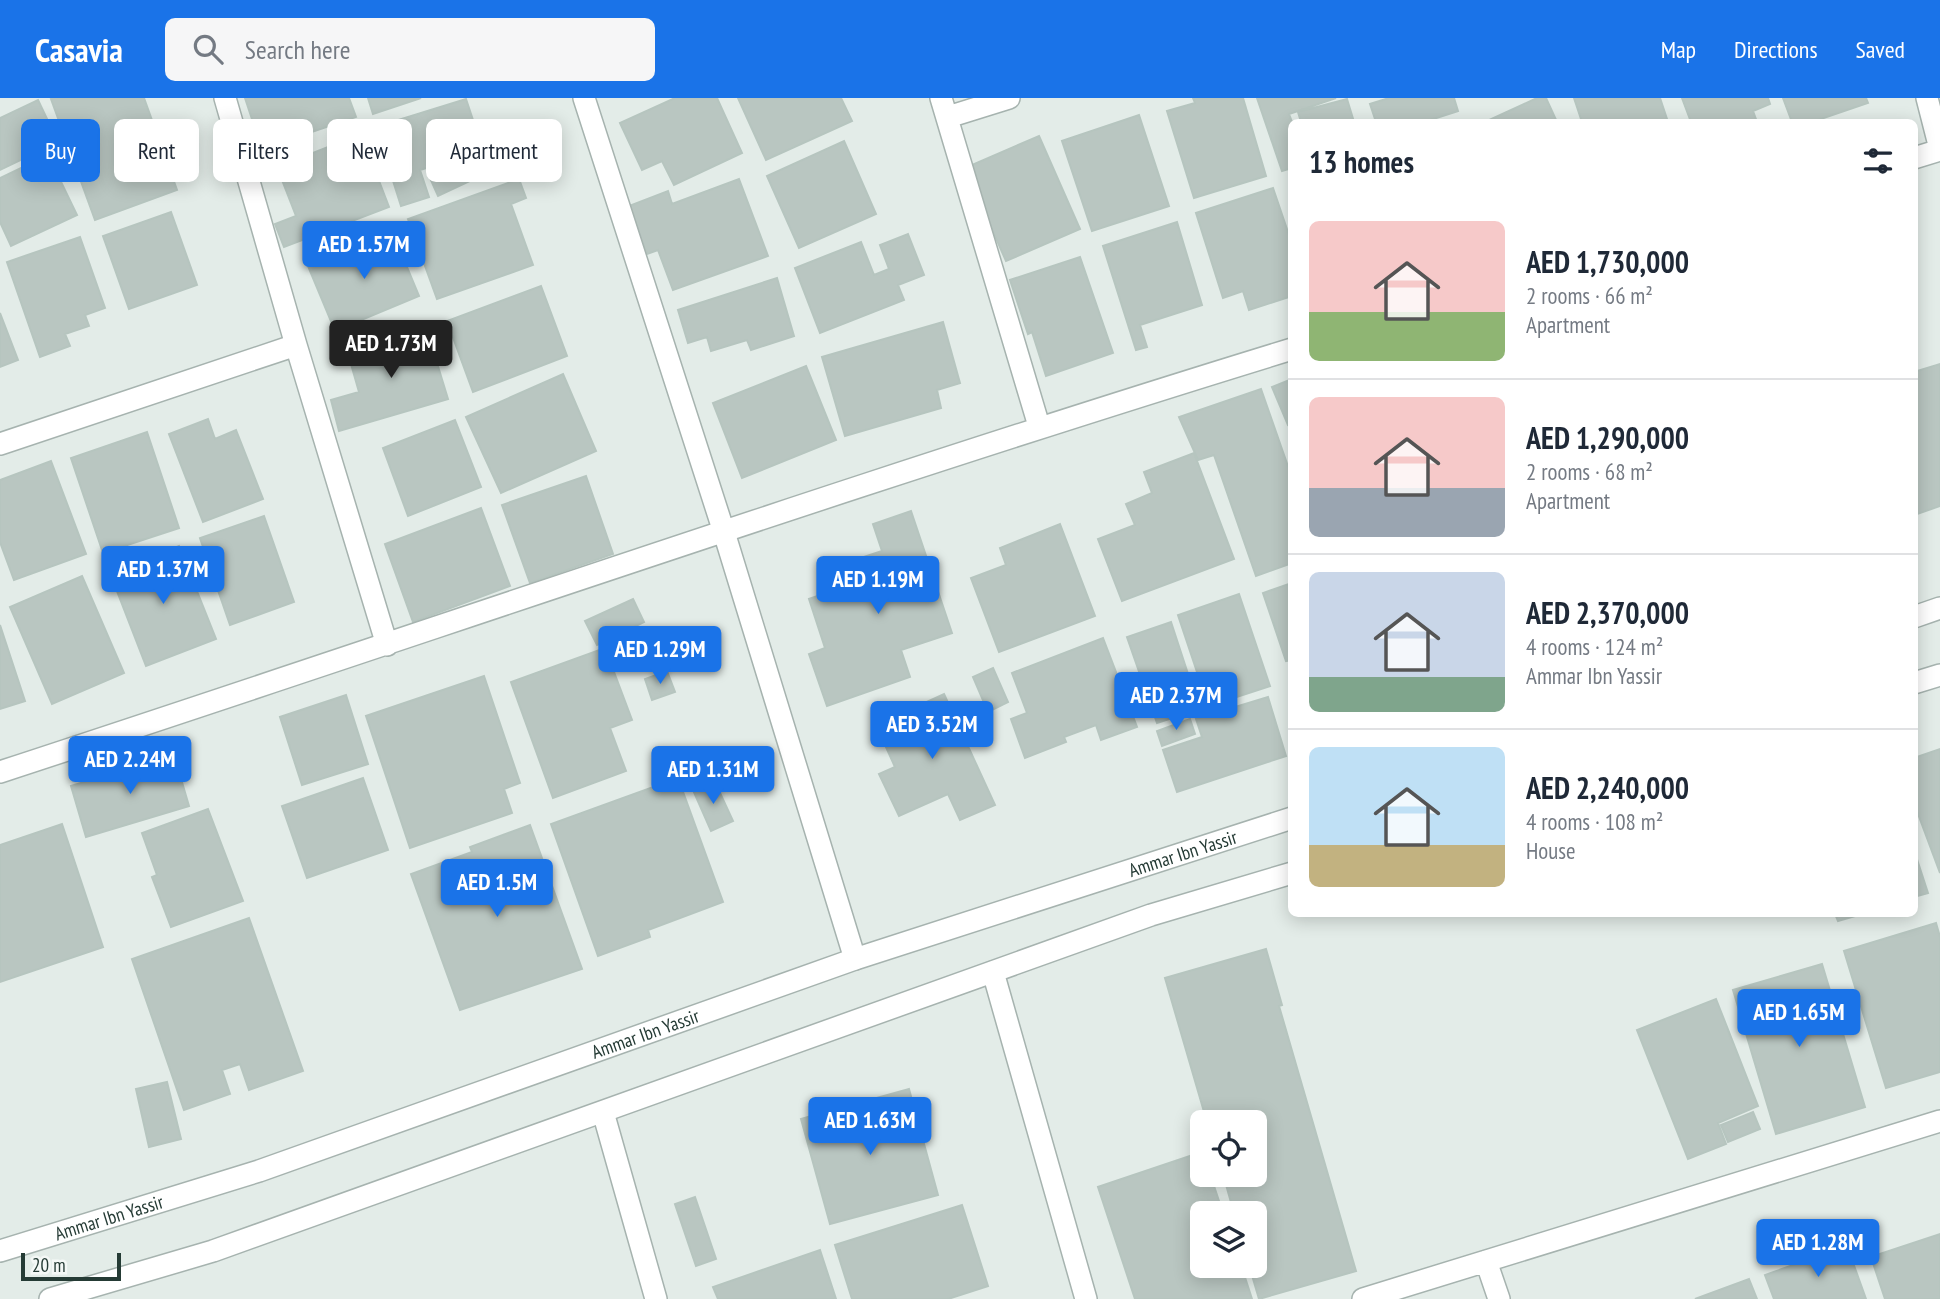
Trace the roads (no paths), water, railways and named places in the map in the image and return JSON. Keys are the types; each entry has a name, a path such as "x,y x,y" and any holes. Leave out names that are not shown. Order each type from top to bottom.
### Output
{"street":[{"path":"225,98 387,645"},
{"path":"584,98 723,529 855,959"},
{"path":"1009,98 945,108 1039,426"},
{"path":"1918,157 1940,150 1927,98"},
{"path":"0,444 296,345"},
{"path":"0,772 387,645 723,529 1039,426 1288,350"},
{"path":"1918,616 1940,608"},
{"path":"1918,682 1940,675"},
{"name":"Ammar Ibn Yassir","path":"0,1251 259,1171 855,959 1288,819"},
{"path":"50,1299 213,1251 1151,915 1288,874"},
{"path":"993,972 1086,1299"},
{"path":"603,1112 656,1299"},
{"path":"1363,1299 1940,1121"},
{"path":"1486,1261 1499,1299"}]}
